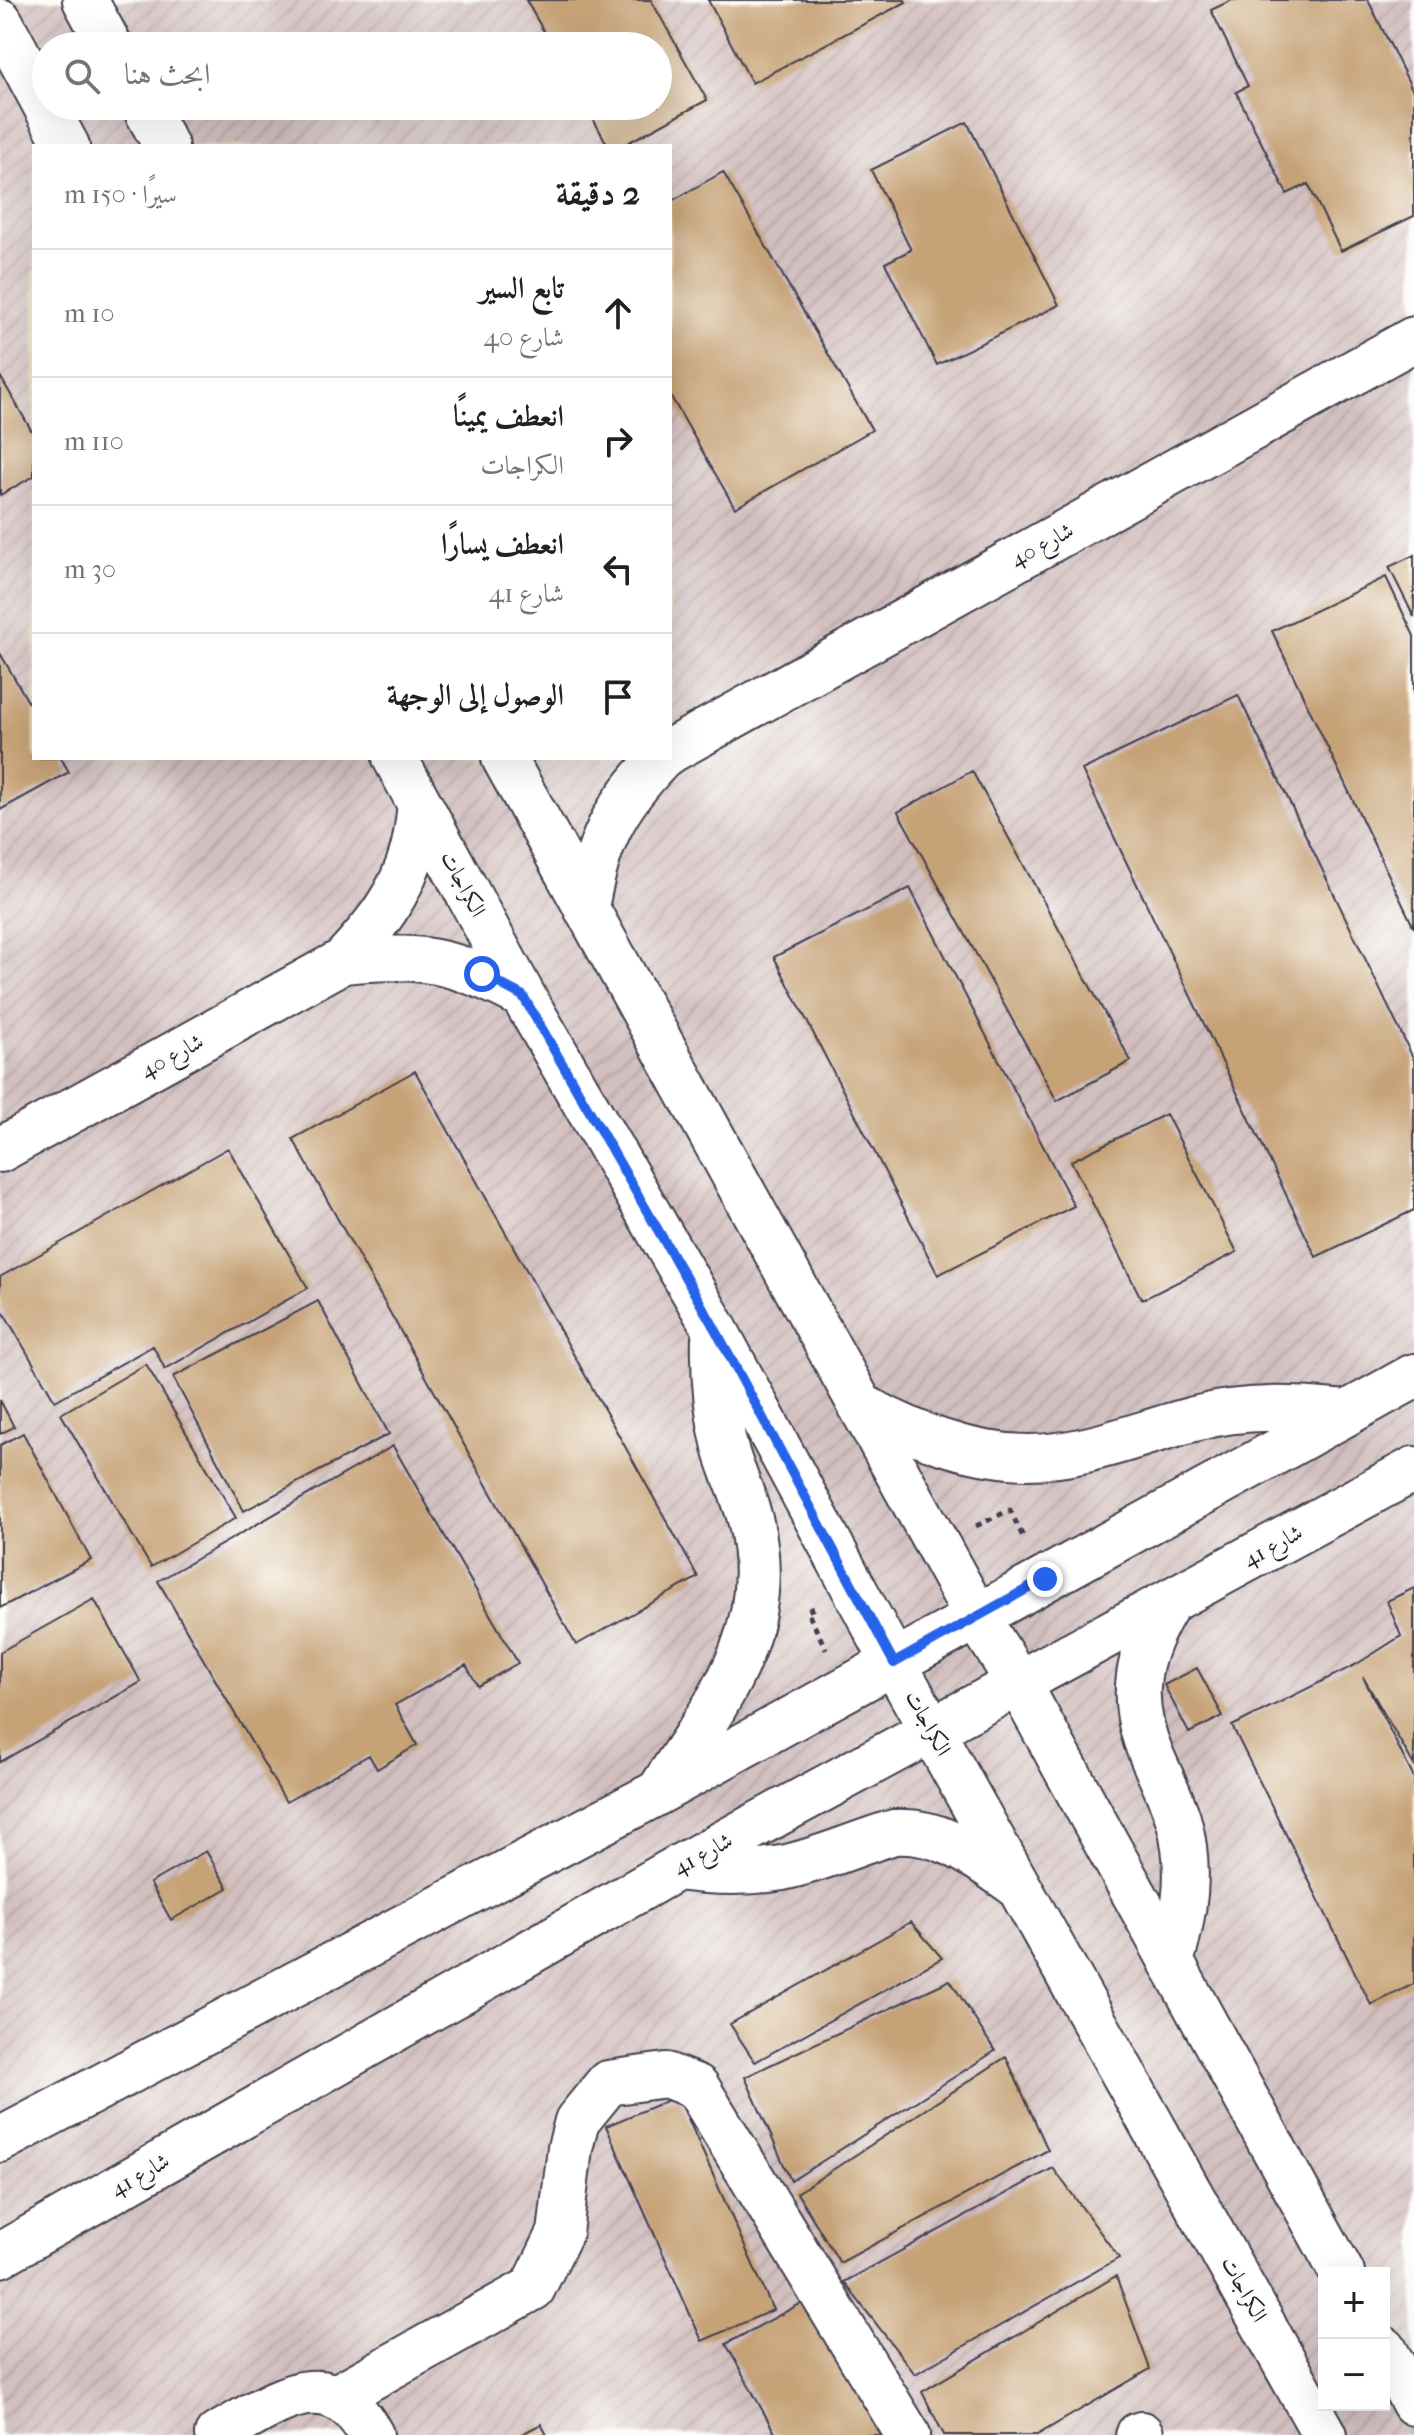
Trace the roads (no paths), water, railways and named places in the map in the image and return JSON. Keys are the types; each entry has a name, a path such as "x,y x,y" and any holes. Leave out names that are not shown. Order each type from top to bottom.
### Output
{"street":[{"path":"0,21 14,69 32,95"},
{"path":"49,120 66,144"},
{"path":"152,120 165,144"},
{"name":"شارع 40","path":"672,750 1414,339"},
{"name":"الكراجات","path":"396,760 523,996 714,1327 894,1663 1325,2435"},
{"path":"505,760 977,1617 1018,1682 1339,2267"},
{"path":"586,908 594,864 611,823 635,785 659,760"},
{"name":"شارع 40","path":"0,1150 343,961 374,928 398,891 413,848 420,804"},
{"name":"شارع 40","path":"343,961 390,956 437,961 482,974 523,996"},
{"path":"659,1792 722,1695 739,1663 750,1629 756,1593 757,1558 751,1522 726,1449 717,1409 713,1367 714,1327"},
{"path":"0,2140 659,1792 1414,1376"},
{"path":"860,1405 927,1438 964,1449 1029,1457 1114,1444 1197,1418 1247,1410 1297,1408 1346,1413"},
{"name":"شارع 41","path":"0,2255 677,1868 1414,1469"},
{"path":"1169,1602 1152,1629 1141,1659 1137,1690 1140,1722 1178,1822 1186,1857 1186,1893 1181,1928 1171,1962"},
{"path":"677,1868 712,1873 783,1867 894,1832 913,1831 951,1842 1021,1888"},
{"path":"338,2396 533,2288 560,2233 570,2148 577,2121 608,2083 666,2075 697,2087 908,2435"},
{"path":"1390,2360 1414,2403"},
{"path":"217,2435 295,2393 317,2392 338,2396 353,2409 371,2435"}]}
